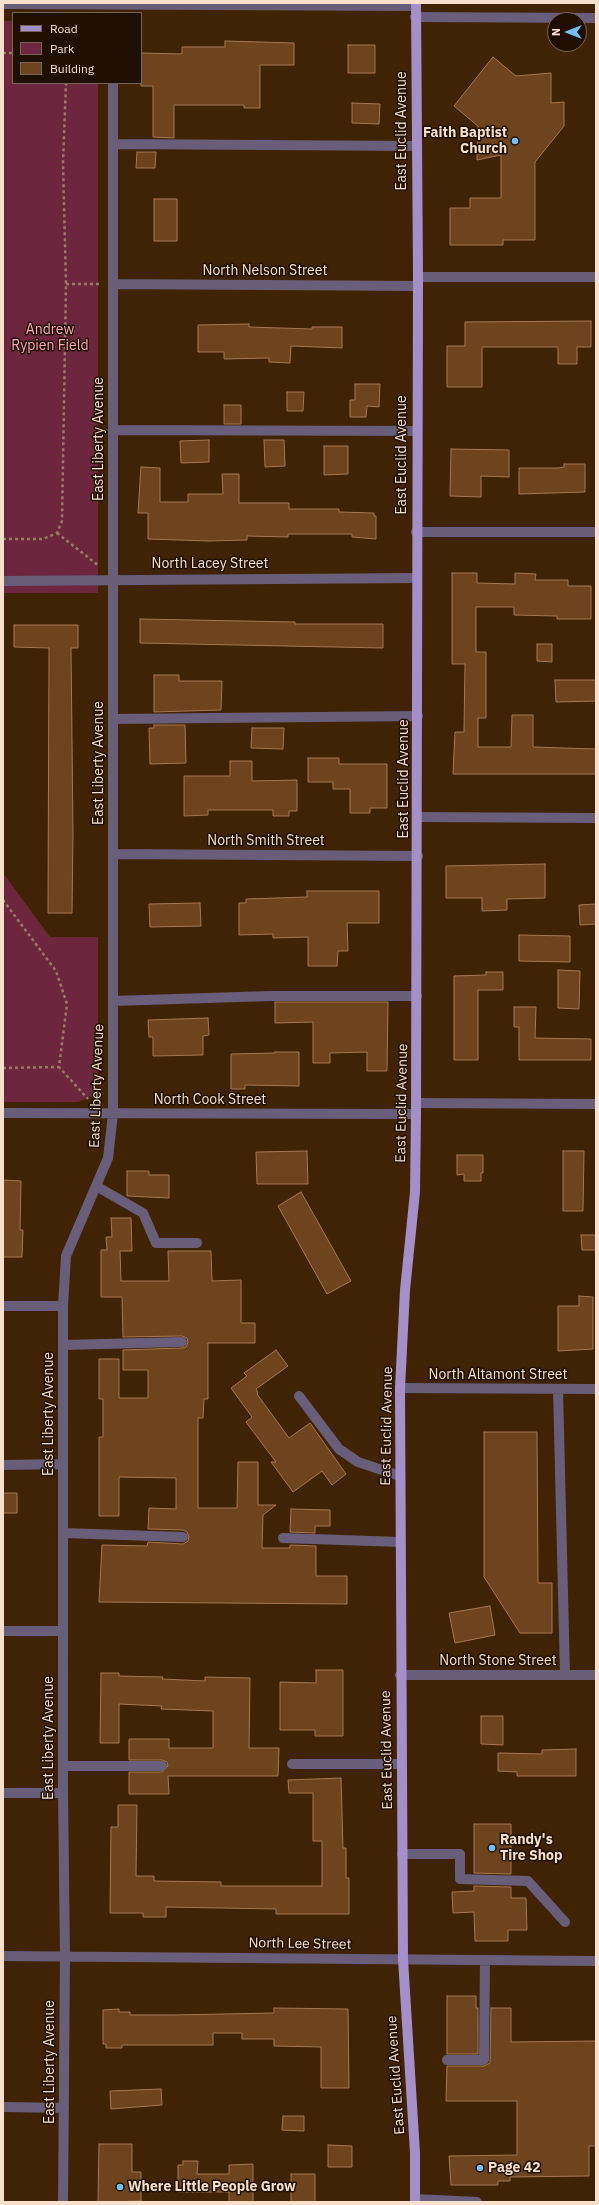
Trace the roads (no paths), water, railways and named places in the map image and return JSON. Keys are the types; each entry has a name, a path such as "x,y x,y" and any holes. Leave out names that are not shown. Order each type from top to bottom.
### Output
{"main road":[{"name":"East Euclid Avenue","path":"415,2200 415,2153 403,1959 400,1675 400,1388 405,1290 415,1192 416,1109 418,716 416,432 418,281 416,4"}],"street":[{"path":"3,4 113,7 416,4"},
{"path":"416,17 596,18"},
{"name":"East Liberty Avenue","path":"63,2202 65,1956 63,1794 63,1306 66,1256 108,1158 113,1114 113,84"},
{"path":"113,144 416,146"},
{"name":"North Nelson Street","path":"113,284 418,281 596,277"},
{"path":"113,430 416,432"},
{"path":"416,532 596,532"},
{"name":"North Lacey Street","path":"3,581 112,579 417,578"},
{"path":"113,719 418,716"},
{"path":"418,817 596,818"},
{"name":"North Smith Street","path":"114,854 418,856"},
{"path":"113,1001 270,996 417,996"},
{"name":"North Cook Street","path":"3,1113 113,1114 416,1109 596,1104"},
{"path":"96,1186 143,1213 156,1242 197,1243"},
{"path":"3,1306 63,1306"},
{"path":"63,1345 182,1342"},
{"name":"North Altamont Street","path":"400,1388 596,1389"},
{"path":"558,1389 565,1675"},
{"path":"299,1396 339,1450 358,1462 400,1476"},
{"path":"3,1465 64,1464"},
{"path":"64,1533 183,1537"},
{"path":"283,1538 400,1542"},
{"path":"3,1631 63,1631"},
{"name":"North Stone Street","path":"400,1675 596,1675"},
{"path":"292,1764 401,1764"},
{"path":"63,1766 162,1766"},
{"path":"3,1794 63,1794"},
{"path":"402,1854 460,1854 460,1879 528,1881 565,1922"},
{"name":"North Lee Street","path":"3,1956 596,1961"},
{"path":"448,2060 484,2060 485,1960"},
{"path":"3,2107 64,2108"},
{"path":"415,2200 477,2202"}],"place":[{"name":"Faith Baptist Church","path":"515,141"},
{"name":"Randy's Tire Shop","path":"492,1848"},
{"name":"Page 42","path":"480,2168"},
{"name":"Where Little People Grow","path":"120,2187"}],"park label":[{"name":"Andrew Rypien Field","path":"50,338"}]}
